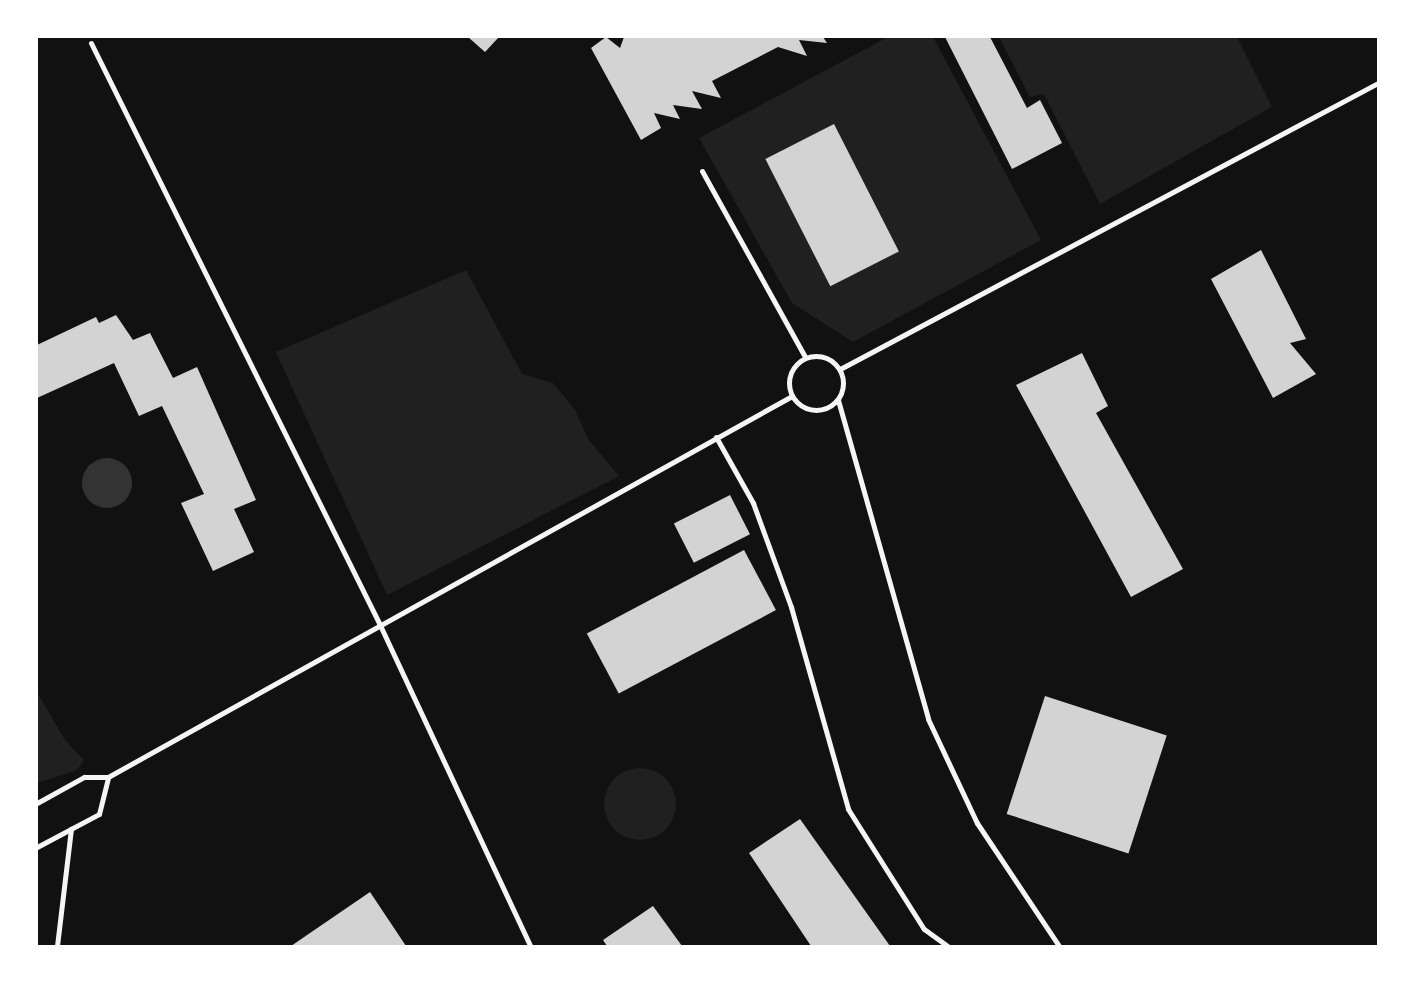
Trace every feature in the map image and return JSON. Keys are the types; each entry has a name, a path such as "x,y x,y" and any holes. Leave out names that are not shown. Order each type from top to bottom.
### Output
{"lane":[{"path":"90,43 379,623 530,946"},
{"path":"840,369 1378,83"},
{"path":"702,171 805,357"},
{"path":"838,400 814,410 792,396 789,378 805,357 824,356 840,369 844,383 838,400 928,719 977,823 1059,946"},
{"path":"37,803 84,777 108,777 379,623 792,396"},
{"path":"716,437 753,503 791,607 848,809 924,929 947,946"},
{"path":"37,847 99,814 108,777"},
{"path":"58,946 71,829"}],"shaded area":[{"path":"888,37 933,37 1041,240 853,342 792,303 699,138"},
{"path":"999,37 1237,37 1272,107 1100,204 1044,94 1030,97"},
{"path":"466,270 522,374 553,383 575,410 588,439 619,476 387,595 276,352"},
{"path":"107,458 125,465 132,483 125,501 107,508 89,501 82,483 89,465"},
{"path":"37,692 65,740 84,760 77,770 37,783"},
{"path":"640,768 660,774 670,784 676,804 670,824 660,834 640,840 620,834 610,824 604,804 610,784 620,774"}],"building":[{"path":"468,37 499,37 485,52"},
{"path":"606,37 620,48 624,37 823,37 827,43 799,40 807,56 778,47 712,81 721,98 692,91 702,109 673,105 680,119 654,113 661,128 641,140 591,48"},
{"path":"945,37 990,37 1027,108 1040,100 1062,143 1012,169"},
{"path":"834,124 899,251 830,286 765,159"},
{"path":"1261,250 1306,339 1290,343 1316,374 1273,398 1211,279"},
{"path":"116,315 133,340 150,333 173,378 197,367 256,500 234,509 254,552 213,571 181,503 204,494 162,406 139,416 114,363 37,398 37,345 96,317 99,323"},
{"path":"1082,353 1108,406 1096,413 1183,569 1131,597 1016,385"},
{"path":"730,495 750,534 694,563 674,524"},
{"path":"744,550 776,610 619,694 587,634"},
{"path":"1045,696 1167,736 1128,853 1007,814"},
{"path":"800,819 890,946 811,946 749,853"},
{"path":"370,892 406,946 291,946"},
{"path":"653,906 682,946 607,946 603,940"}]}
